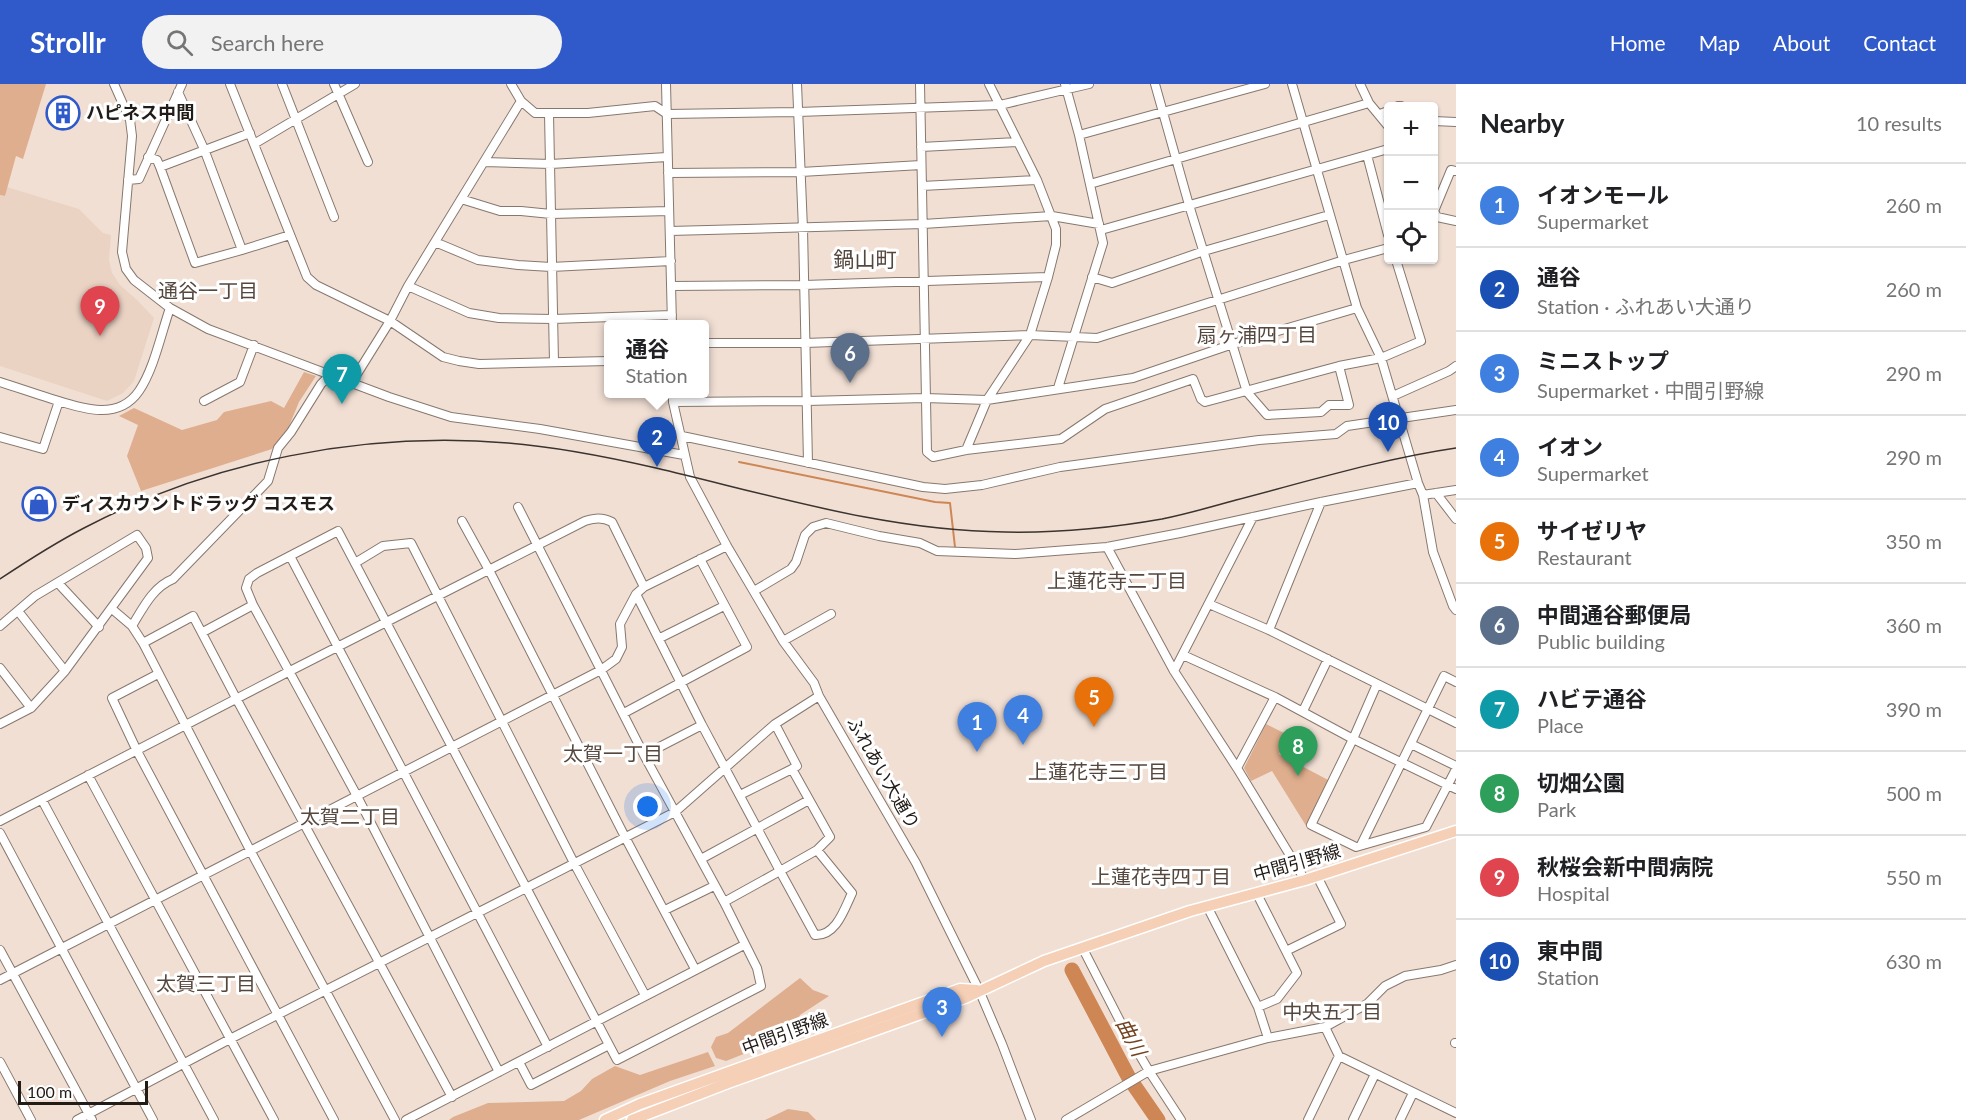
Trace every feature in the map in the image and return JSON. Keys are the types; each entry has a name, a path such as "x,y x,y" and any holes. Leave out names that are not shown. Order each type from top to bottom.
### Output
{"main road":[{"name":"中間引野線","path":"632,1120 965,998 1080,948 1207,906 1317,876 1456,831"},
{"name":"中間引野線","path":"605,1120 640,1104 960,989 979,990"}],"street":[{"path":"114,84 130,120 132,136 122,252 126,269 134,280 170,308 208,329 414,406 451,417 540,429 684,454"},
{"path":"230,84 307,277 316,285 390,321 442,357 479,364 604,361"},
{"path":"282,84 334,217"},
{"path":"334,84 368,162"},
{"path":"254,144 355,84"},
{"path":"511,84 521,101 535,113 549,114 588,113 655,106 667,114 1000,105 1066,87 1089,84"},
{"path":"408,286 469,313 499,318 672,320 666,84"},
{"path":"797,84 808,463"},
{"path":"920,84 925,398 927,452 933,457 966,450 1061,439 1105,410 1194,379 1201,399 1206,402 1339,366 1381,358 1421,341 1397,264"},
{"path":"966,450 987,400 1030,335 1056,245 1056,229 1052,216 989,84"},
{"path":"1155,84 1189,205 1247,392 1267,415 1321,412 1329,405 1350,405 1339,366"},
{"path":"1079,135 1265,84"},
{"path":"1292,84 1357,308 1381,358 1423,495 1433,552 1456,610"},
{"path":"1360,84 1369,103 1384,112"},
{"path":"1058,388 1103,243 1066,87"},
{"path":"128,180 139,179 180,88"},
{"path":"180,88 242,250"},
{"path":"352,382 521,101"},
{"path":"1090,184 1369,103"},
{"path":"549,114 554,362"},
{"path":"1438,121 1456,122"},
{"path":"160,166 250,133"},
{"path":"921,147 1017,142"},
{"path":"670,231 802,229 1052,216 1100,227 1189,205 1384,150"},
{"path":"1366,155 1384,218"},
{"path":"148,157 157,160 160,166 195,263 290,235"},
{"path":"484,162 551,164 667,157"},
{"path":"668,173 801,172 921,165"},
{"path":"1456,171 1451,170 1434,211 1437,217 1456,221"},
{"path":"922,186 1036,180"},
{"path":"461,199 500,211 551,214 669,210"},
{"path":"1092,277 1112,283 1204,251 1329,215"},
{"path":"435,242 478,260 551,267 671,261"},
{"path":"709,343 805,343 1030,335 1075,335 1097,338 1218,298 1384,249"},
{"path":"671,286 804,285 1048,277"},
{"path":"0,382 96,411 109,410 130,401 148,375 170,308"},
{"path":"673,398 807,401 925,398 987,400 1133,378 1233,344 1357,308"},
{"path":"204,401 240,382 254,345"},
{"path":"1393,396 1449,372 1456,366"},
{"path":"132,626 150,598 165,582 173,579 268,481 278,448 291,432 321,384 331,374"},
{"name":"ふれあい大通り","path":"673,398 690,477 727,546 783,641 814,683 819,696 911,853 979,990 1030,1120"},
{"path":"0,436 43,450 59,401"},
{"path":"682,435 923,488 953,488 982,485 1060,467 1259,440 1336,434 1347,426 1456,410"},
{"path":"754,591 791,569 796,562 805,535 813,527 826,523 920,543 937,550 1015,554 1107,547 1180,534 1418,483"},
{"path":"1423,495 1456,490"},
{"path":"1436,492 1456,519"},
{"path":"1269,630 1321,502"},
{"path":"499,1072 357,796 253,605 246,588 249,579 257,573 338,531 617,1060 760,986 757,968 644,755 518,507"},
{"path":"1174,671 1252,517"},
{"path":"0,821 585,521 604,518 612,522 644,587"},
{"path":"462,521 695,969"},
{"path":"0,626 35,596 137,536 146,548 148,558 65,671 31,708 0,724"},
{"path":"355,562 383,546 411,543 574,863 645,994"},
{"path":"0,980 602,670 616,659 622,647 620,624 636,594 644,587 727,546"},
{"path":"1107,547 1174,671 1305,879"},
{"path":"290,556 548,1047"},
{"path":"624,713 747,647 700,560"},
{"path":"58,583 99,627"},
{"path":"636,594 702,725 814,935 822,935 834,927 852,893 817,850"},
{"path":"1209,604 1269,630 1456,723"},
{"path":"203,632 253,605"},
{"path":"660,638 724,606"},
{"path":"112,609 132,626 143,643 250,850 395,1120"},
{"path":"18,611 65,671"},
{"path":"783,641 831,614"},
{"path":"143,643 193,616 452,1096"},
{"path":"1184,655 1275,697 1353,739 1452,787"},
{"path":"1303,711 1328,659"},
{"path":"0,668 31,708"},
{"path":"158,674 112,698 136,751 334,1120"},
{"path":"1361,845 1444,676 1456,682"},
{"path":"1377,684 1311,825 1356,848 1426,827 1452,787 1456,767 1411,744"},
{"path":"77,1120 90,1117 136,1088 183,1063 675,812 775,724 819,696"},
{"path":"1237,768 1275,697"},
{"path":"740,795 797,766 775,724"},
{"path":"644,755 702,725"},
{"path":"724,902 817,850 830,837 792,768"},
{"path":"88,775 274,1120"},
{"path":"42,800 214,1120"},
{"path":"701,859 810,800"},
{"path":"0,833 153,1120"},
{"path":"1286,951 1341,924 1317,876"},
{"path":"665,910 714,886"},
{"path":"1256,892 1297,973 1277,999 1258,1006"},
{"path":"1207,906 1258,1006 1268,1038"},
{"path":"406,1120 596,1022 645,994 744,945"},
{"path":"1080,948 1145,1073 1181,1120"},
{"path":"0,950 90,1117"},
{"path":"1066,1120 1145,1073 1268,1038 1325,1027 1367,1004 1385,986 1405,976 1456,965"},
{"path":"1325,1027 1339,1056 1453,1112 1446,1120"},
{"path":"519,1062 531,1085 609,1045"},
{"path":"1308,1120 1339,1056"},
{"path":"0,1062 31,1120"},
{"path":"1353,1120 1375,1074"},
{"path":"1400,1120 1413,1093"},
{"path":"1022,1120 1026,1111"}],"shaded area":[{"path":"0,84 46,84 23,159 16,156 5,196 0,195"},
{"path":"7,187 79,209 103,233 111,235 109,260 112,273 120,285 154,318 134,381 123,393 107,401 0,366 0,195 5,196"},
{"path":"304,372 316,376 299,402 287,431 272,449 141,491 127,456 138,425 119,416 134,408 182,430 217,420 224,412 271,401 284,408"},
{"path":"1266,724 1288,735 1279,754 1330,781 1308,829 1272,771 1251,781 1244,768"},
{"path":"800,978 813,990 829,996 800,1015 792,1035 726,1061 716,1058 711,1047 716,1037 728,1033"},
{"path":"708,1052 715,1066 670,1081 579,1120 449,1120 488,1103 564,1101 581,1091 592,1079 615,1066 640,1075"},
{"path":"788,1109 808,1112 816,1120 765,1120"}],"waterway":[{"path":"739,462 935,502 950,503 955,547"},
{"name":"曲川","path":"1072,970 1129,1078 1158,1120"}],"tram line":[{"path":"0,579 41,552 84,528 184,485 236,468 290,456 344,447 399,442 453,440 508,443 564,450 638,464 829,510 916,525 1005,532 1084,529 1162,519 1373,464 1456,448"}],"place":[{"name":"ハピネス中間","path":"63,113"},
{"name":"秋桜会新中間病院","path":"100,336"},
{"name":"中間通谷郵便局","path":"850,383"},
{"name":"ハビテ通谷","path":"342,404"},
{"name":"東中間","path":"1388,452"},
{"name":"通谷","path":"657,467"},
{"name":"ディスカウントドラッグ コスモス","path":"39,504"},
{"name":"サイゼリヤ","path":"1094,727"},
{"name":"イオン","path":"1023,745"},
{"name":"イオンモール","path":"977,752"},
{"name":"切畑公園","path":"1298,776"},
{"name":"ミニストップ","path":"942,1037"}],"district":[{"name":"鍋山町","path":"865,260"},
{"name":"通谷一丁目","path":"208,291"},
{"name":"扇ヶ浦四丁目","path":"1257,335"},
{"name":"上蓮花寺二丁目","path":"1117,581"},
{"name":"太賀一丁目","path":"613,754"},
{"name":"上蓮花寺三丁目","path":"1098,772"},
{"name":"太賀二丁目","path":"350,817"},
{"name":"上蓮花寺四丁目","path":"1161,877"},
{"name":"太賀三丁目","path":"206,984"},
{"name":"中央五丁目","path":"1332,1012"}]}
